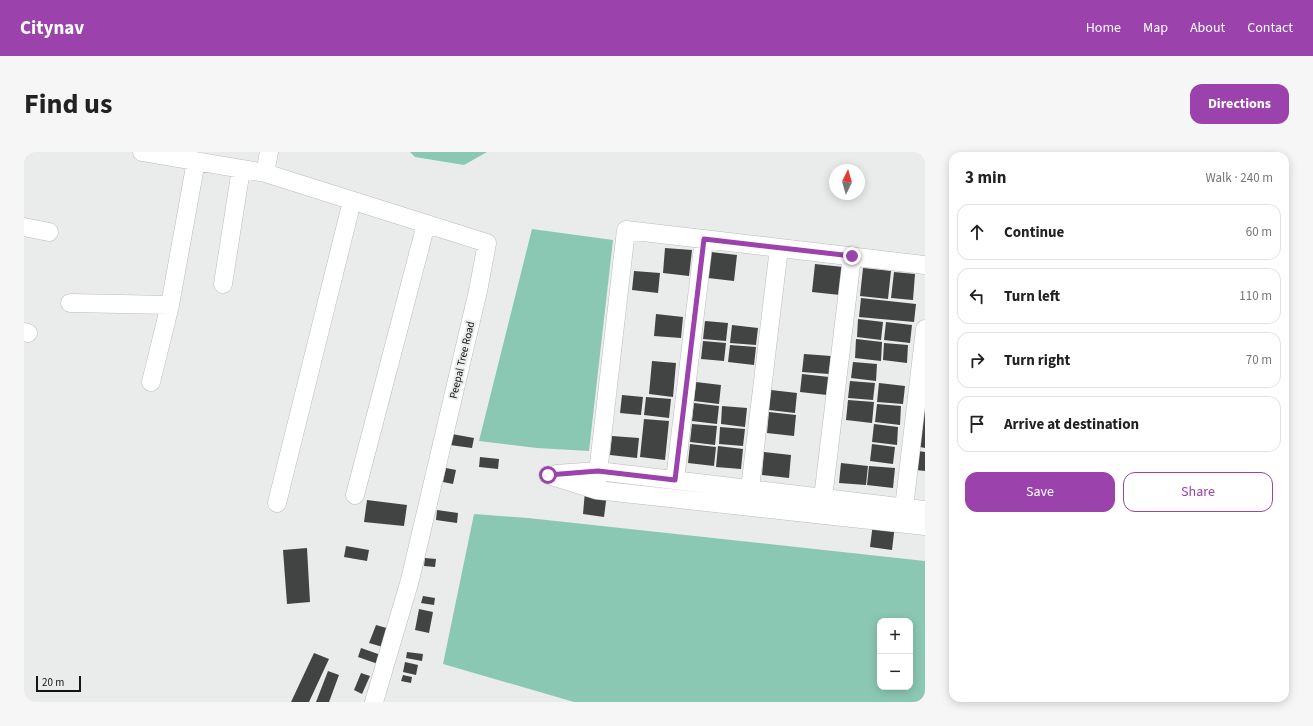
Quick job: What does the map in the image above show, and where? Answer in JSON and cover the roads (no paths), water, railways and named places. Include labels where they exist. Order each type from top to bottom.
[{"type":"street","name":"Peepal Tree Road","points":[[142,152],[163,154],[196,162],[265,173],[487,243],[478,291],[410,580],[374,702]]},
{"type":"street","points":[[265,173],[269,152]]},
{"type":"street","points":[[151,382],[170,305],[196,162]]},
{"type":"street","points":[[223,284],[241,169]]},
{"type":"street","points":[[277,503],[352,201]]},
{"type":"street","points":[[354,495],[426,224]]},
{"type":"street","points":[[24,227],[49,232]]},
{"type":"street","points":[[596,490],[626,230],[925,265]]},
{"type":"street","points":[[675,480],[704,239]]},
{"type":"street","points":[[750,489],[779,248]]},
{"type":"street","points":[[823,498],[852,256]]},
{"type":"street","points":[[70,303],[170,305]]},
{"type":"street","points":[[904,508],[925,329]]},
{"type":"street","points":[[925,510],[598,471],[548,475],[596,490],[925,526]]}]
